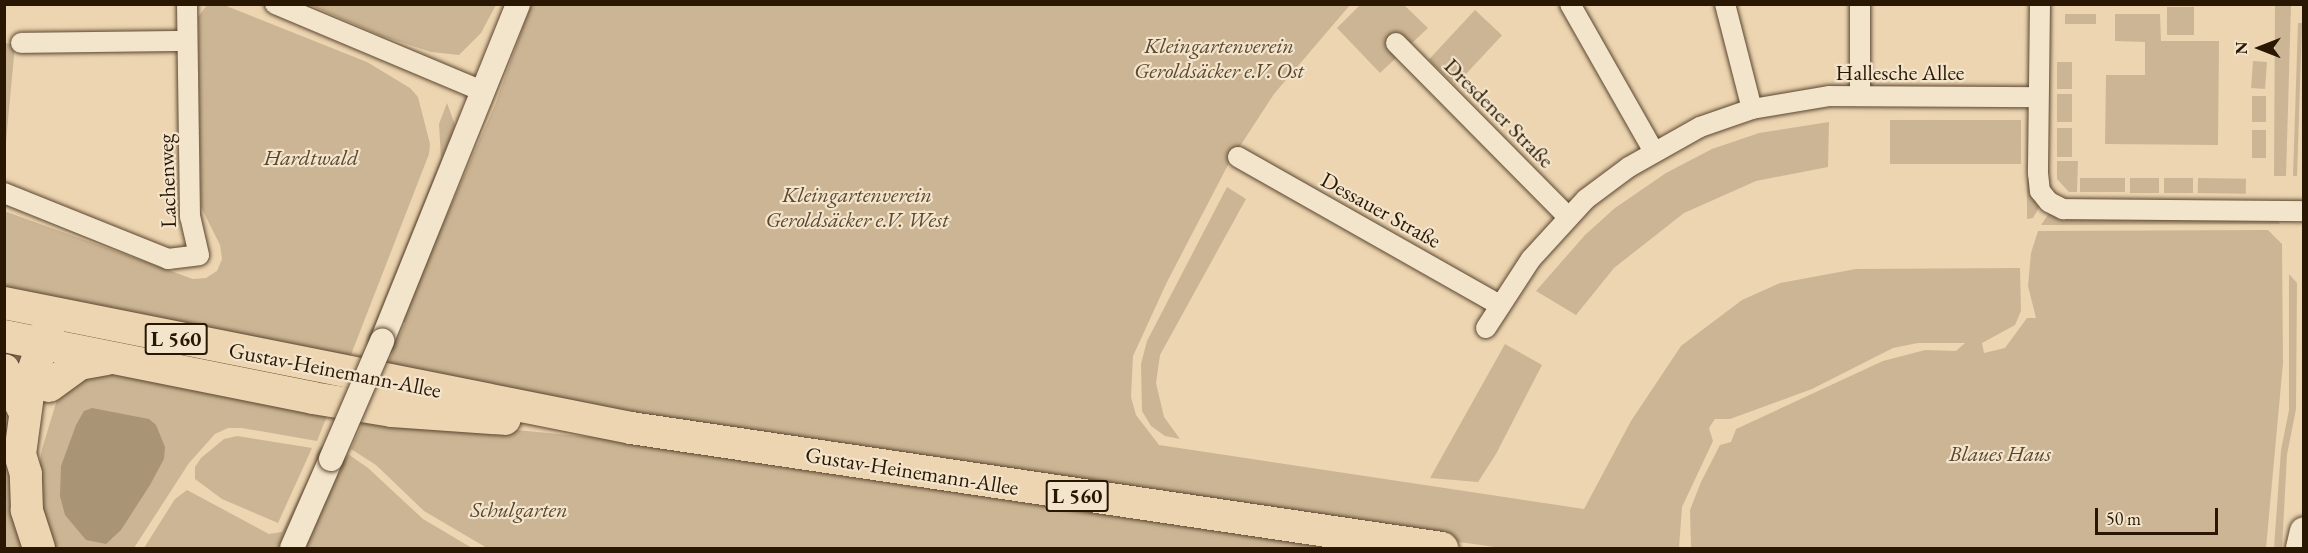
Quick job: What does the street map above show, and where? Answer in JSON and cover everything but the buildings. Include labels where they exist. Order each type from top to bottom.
[{"type":"main road","name":"Gustav-Heinemann-Allee","points":[[4,303],[631,428],[1442,549]]},
{"type":"main road","points":[[39,549],[27,510],[26,474],[20,454],[24,411],[48,346],[55,315]]},
{"type":"main road","name":"Gustav-Heinemann-Allee","points":[[4,336],[110,359],[392,411],[631,428]]},
{"type":"main road","points":[[26,474],[49,386],[48,346]]},
{"type":"main road","points":[[49,386],[79,363],[110,359]]},
{"type":"main road","points":[[4,370],[24,411]]},
{"type":"main road","points":[[2300,549],[2304,531]]},
{"type":"street","name":"Lachenweg","points":[[4,193],[168,259],[199,255],[190,217],[187,4]]},
{"type":"street","points":[[275,4],[484,92]]},
{"type":"street","points":[[292,549],[382,340],[518,4]]},
{"type":"street","points":[[1570,4],[1654,152]]},
{"type":"street","points":[[1725,4],[1752,109]]},
{"type":"street","points":[[1860,4],[1860,96]]},
{"type":"street","points":[[2040,4],[2038,97],[2040,191],[2049,202],[2063,209],[2304,211]]},
{"type":"street","points":[[21,44],[188,41]]},
{"type":"street","name":"Dresdener Straße","points":[[1396,43],[1568,217]]},
{"type":"street","name":"Hallesche Allee","points":[[1486,328],[1531,259],[1568,217],[1605,183],[1654,152],[1700,127],[1752,109],[1802,99],[1860,96],[2038,97]]},
{"type":"street","name":"Dessauer Straße","points":[[1238,157],[1500,305]]},
{"type":"green space","points":[[1403,4],[1428,28],[1380,73],[1337,28],[1360,5]]},
{"type":"green space","name":"Hardtwald","points":[[207,5],[224,5],[367,62],[410,88],[418,97],[430,144],[429,154],[347,365],[5,293],[4,211],[193,279],[206,278],[217,271],[222,259],[220,245],[201,207],[198,17]]},
{"type":"green space","points":[[310,5],[496,5],[481,33],[459,55],[431,52],[382,36]]},
{"type":"green space","points":[[531,5],[1350,5],[1274,94],[1229,163],[1167,282],[1133,356],[1131,397],[1136,415],[1159,445],[1584,509],[1631,421],[1681,346],[1742,300],[1780,283],[1856,269],[2020,268],[2021,311],[2015,325],[1982,343],[1984,353],[2005,348],[2027,318],[2036,318],[2028,286],[2031,253],[2038,231],[2268,230],[2282,244],[2283,363],[2266,548],[1691,548],[1690,510],[1720,445],[1731,442],[1736,429],[1883,361],[1925,350],[1956,351],[1965,343],[1918,343],[1893,348],[1812,389],[1730,419],[1715,419],[1709,428],[1713,441],[1682,507],[1679,548],[1502,548],[1125,495],[385,371],[405,323],[401,320],[495,105]]},
{"type":"green space","points":[[2275,5],[2291,5],[2286,176],[2274,176]]},
{"type":"green space","points":[[2167,7],[2194,7],[2194,35],[2167,35]]},
{"type":"green space","points":[[1475,10],[1502,35],[1456,85],[1429,60]]},
{"type":"green space","points":[[2065,14],[2096,14],[2096,24],[2065,24]]},
{"type":"green space","points":[[2115,14],[2160,14],[2161,41],[2219,41],[2218,145],[2105,144],[2106,75],[2145,75],[2145,42],[2115,41]]},
{"type":"green space","points":[[2298,23],[2302,23],[2301,55],[2297,176],[2293,176]]},
{"type":"green space","points":[[5,43],[15,45],[5,152]]},
{"type":"green space","points":[[2253,61],[2267,62],[2265,89],[2251,88]]},
{"type":"green space","points":[[2057,62],[2072,62],[2072,89],[2057,89]]},
{"type":"green space","points":[[2057,94],[2072,94],[2072,122],[2057,122]]},
{"type":"green space","points":[[2252,96],[2266,96],[2266,122],[2252,122]]},
{"type":"green space","points":[[447,103],[455,125],[452,139],[373,337],[369,336],[441,158],[439,124]]},
{"type":"green space","points":[[1890,120],[2021,120],[2021,164],[1890,164]]},
{"type":"green space","points":[[1829,122],[1828,167],[1756,181],[1684,213],[1614,268],[1576,315],[1536,291],[1585,235],[1615,208],[1666,173],[1712,149],[1759,133]]},
{"type":"green space","points":[[2057,128],[2072,128],[2072,157],[2057,157]]},
{"type":"green space","points":[[2252,130],[2266,130],[2266,158],[2252,158]]},
{"type":"green space","points":[[2057,161],[2078,161],[2077,192],[2069,192],[2057,179]]},
{"type":"green space","points":[[2031,178],[2041,204],[2033,218],[2027,219],[2027,179]]},
{"type":"green space","points":[[2080,178],[2125,178],[2125,192],[2080,192]]},
{"type":"green space","points":[[2130,178],[2159,178],[2159,193],[2130,193]]},
{"type":"green space","points":[[2164,178],[2193,178],[2193,193],[2164,193]]},
{"type":"green space","points":[[2198,178],[2246,179],[2246,194],[2198,193]]},
{"type":"green space","points":[[1227,187],[1246,199],[1160,355],[1156,383],[1164,417],[1180,439],[1165,436],[1151,426],[1142,411],[1141,364],[1147,341]]},
{"type":"green space","points":[[2050,212],[2278,220],[2280,224],[2041,225]]},
{"type":"green space","points":[[2289,274],[2297,283],[2296,409],[2287,455],[2282,548],[2274,548],[2281,450],[2289,410]]},
{"type":"green space","points":[[1505,344],[1542,365],[1496,454],[1478,482],[1430,478]]},
{"type":"green space","points":[[89,369],[329,411],[317,441],[242,428],[228,428],[215,434],[189,463],[134,548],[52,548],[44,534],[37,479],[42,449],[59,393]]},
{"type":"green space","points":[[4,380],[28,548],[5,548]]},
{"type":"green space","name":"Schulgarten","points":[[366,416],[664,444],[1358,548],[487,548],[424,511],[376,465],[351,449]]},
{"type":"green space","points":[[237,436],[312,448],[278,523],[222,499],[195,479],[195,467],[201,458],[224,439]]},
{"type":"green space","points":[[348,454],[368,468],[423,519],[472,548],[305,548],[336,472],[340,473]]},
{"type":"green space","points":[[319,456],[322,457],[282,548],[144,548],[175,499],[187,490],[269,534],[282,532]]},
{"type":"shaded area","points":[[92,408],[149,419],[156,425],[165,447],[164,459],[150,485],[121,530],[106,544],[86,540],[65,515],[60,496],[61,466],[76,425],[84,411]]},
{"type":"park label","name":"Kleingartenverein Geroldsäcker e.V. Ost","points":[[1219,58]]},
{"type":"park label","name":"Kleingartenverein Geroldsäcker e.V. West","points":[[857,206]]},
{"type":"park label","name":"Blaues Haus","points":[[2000,454]]}]
